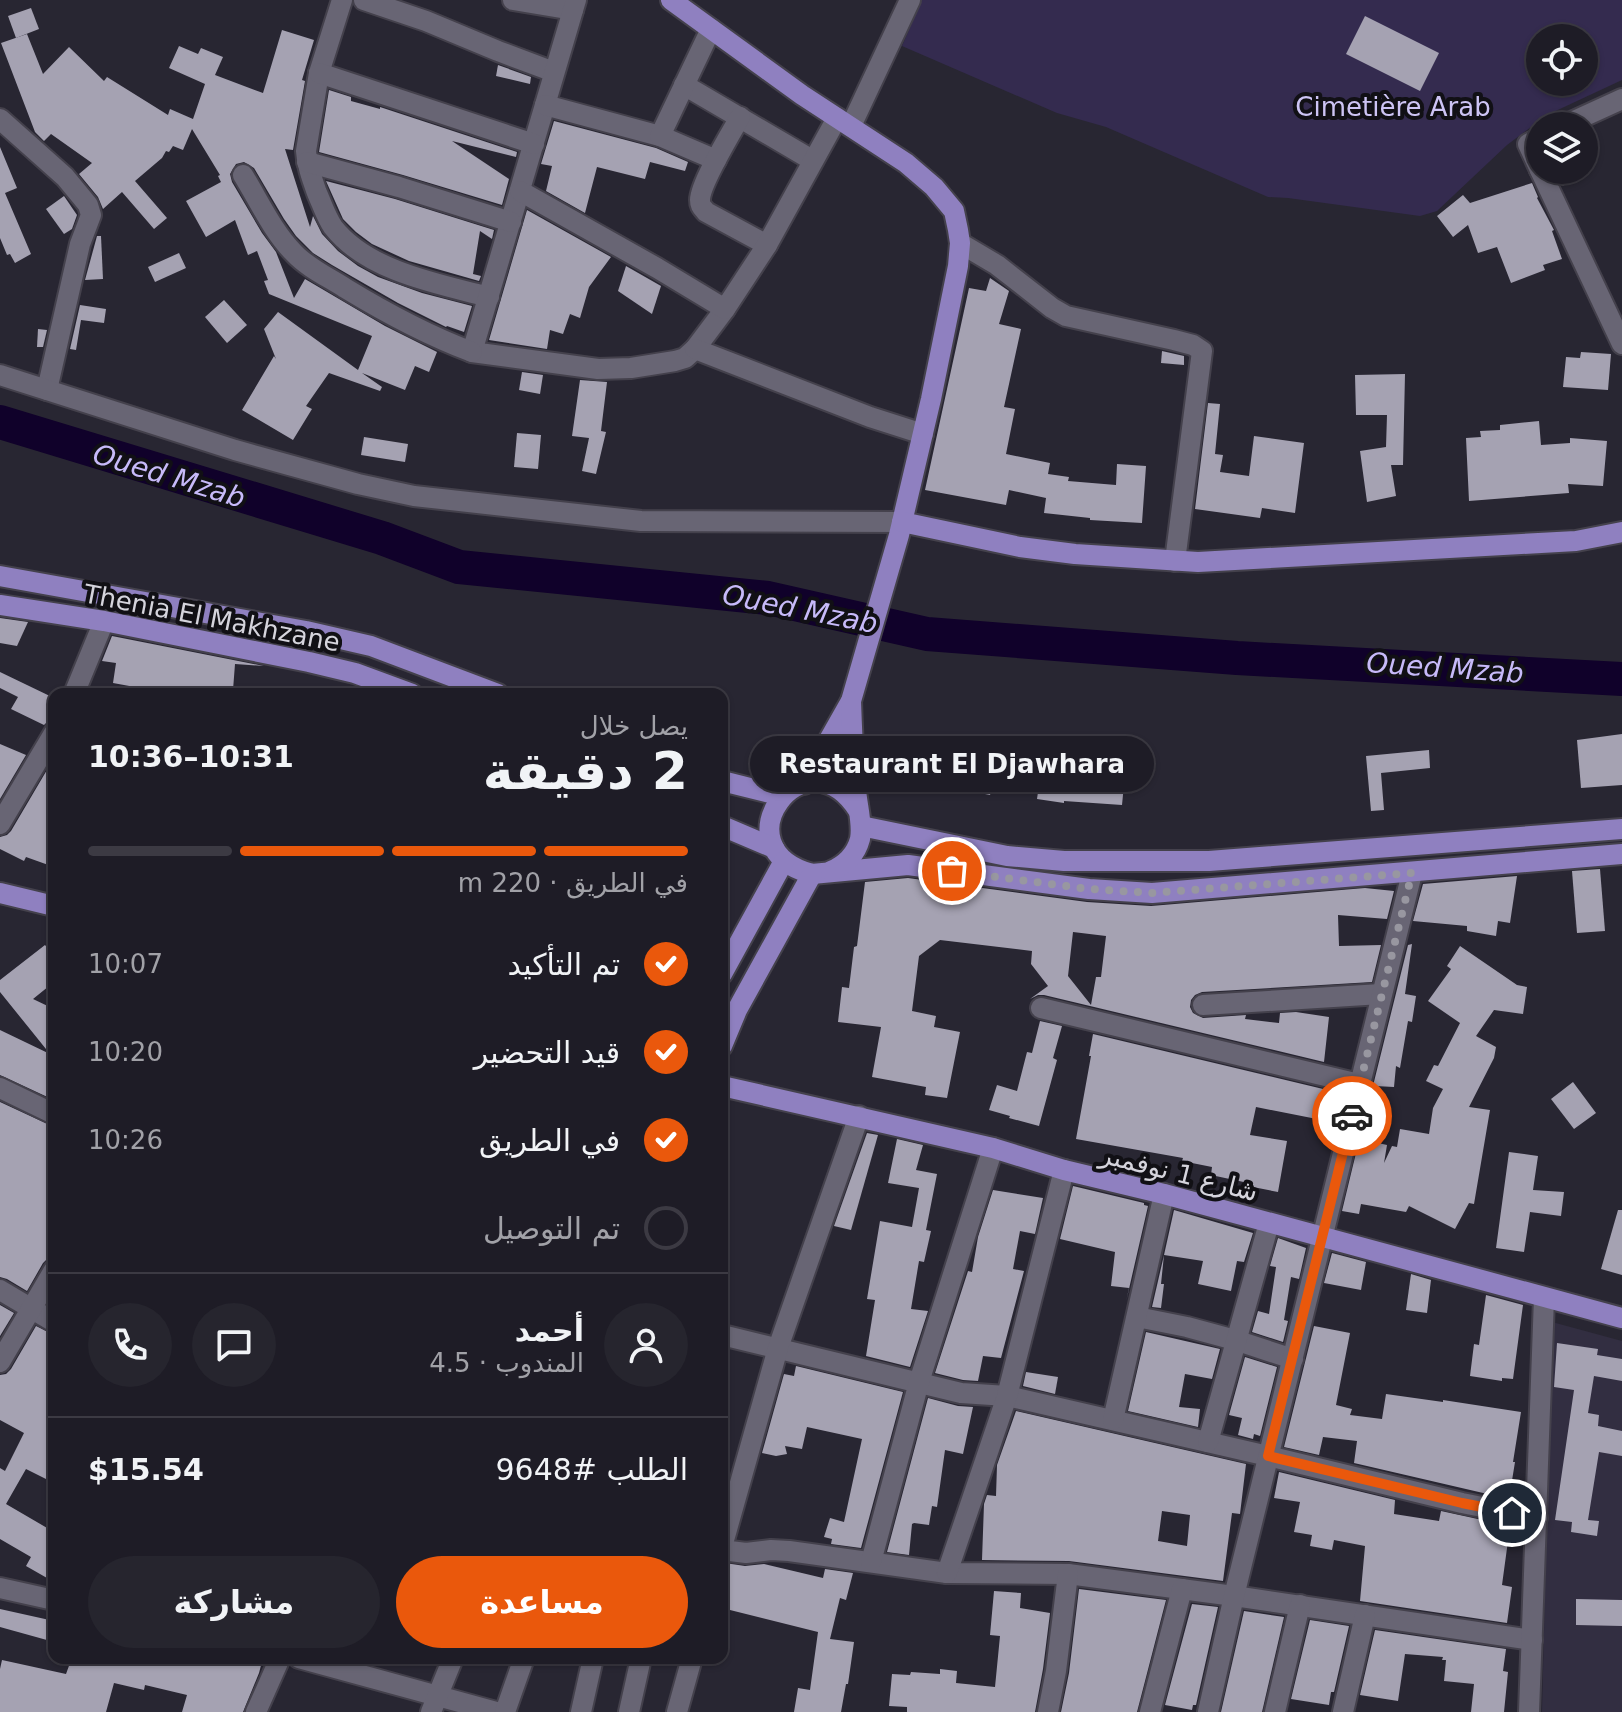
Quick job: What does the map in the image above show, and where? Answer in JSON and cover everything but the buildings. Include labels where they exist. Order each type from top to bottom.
[{"type":"main road","points":[[671,0],[895,155],[934,187],[954,211],[960,243],[958,266],[901,529],[853,694],[804,784]]},
{"type":"main road","points":[[901,529],[1075,554],[1198,562],[1576,541],[1622,532]]},
{"type":"main road","points":[[0,576],[306,631],[371,646],[482,688]]},
{"type":"main road","name":"Thenia El Makhzane","points":[[0,605],[104,621],[309,662],[355,673],[396,688]]},
{"type":"main road","points":[[728,1031],[737,1010],[819,873],[841,866],[852,855],[859,841],[853,694]]},
{"type":"main road","points":[[728,782],[782,796]]},
{"type":"main road","points":[[728,961],[779,855],[770,835],[770,821],[782,796],[794,787],[823,783],[850,797],[860,818]]},
{"type":"main road","points":[[860,818],[1007,856],[1091,862],[1209,861],[1622,829]]},
{"type":"main road","points":[[728,833],[779,855],[796,870],[819,873],[908,865],[1089,889],[1152,893],[1622,854]]},
{"type":"main road","points":[[0,893],[48,905]]},
{"type":"main road","name":"شارع 1 نوفمبر","points":[[728,1087],[993,1148],[1064,1170],[1164,1194],[1622,1318]]},
{"type":"street","points":[[342,0],[319,73],[306,151],[319,197],[332,225],[346,240],[391,269],[489,297]]},
{"type":"street","points":[[364,0],[554,72]]},
{"type":"street","points":[[472,352],[575,5],[513,0]]},
{"type":"street","points":[[243,175],[294,254],[386,313],[437,339],[472,352],[612,370],[675,361],[685,358],[695,349],[767,245],[812,160],[844,122],[910,0]]},
{"type":"street","points":[[660,136],[711,29]]},
{"type":"street","points":[[319,73],[534,144]]},
{"type":"street","points":[[684,85],[812,160]]},
{"type":"street","points":[[1594,112],[1622,99]]},
{"type":"street","points":[[545,105],[660,136],[716,160]]},
{"type":"street","points":[[740,117],[716,160],[700,202],[706,212],[767,245]]},
{"type":"street","points":[[0,119],[65,177],[88,205],[91,215],[80,244],[47,390]]},
{"type":"street","points":[[307,162],[511,222]]},
{"type":"street","points":[[1547,184],[1622,344]]},
{"type":"street","points":[[520,191],[725,309]]},
{"type":"street","points":[[960,243],[997,265],[1066,316],[1174,340],[1202,351],[1175,561]]},
{"type":"street","points":[[695,349],[870,417],[923,434]]},
{"type":"street","points":[[0,375],[235,450],[414,496],[641,521],[901,529]]},
{"type":"street","points":[[76,688],[104,621]]},
{"type":"street","points":[[0,824],[48,743]]},
{"type":"street","points":[[1208,1712],[1412,873]]},
{"type":"street","points":[[1203,1005],[1381,994]]},
{"type":"street","points":[[1041,1008],[1359,1084]]},
{"type":"street","points":[[0,1088],[48,1111]]},
{"type":"street","points":[[728,1527],[778,1348],[859,1116]]},
{"type":"street","points":[[871,1562],[919,1382],[993,1148]]},
{"type":"street","points":[[947,1573],[1007,1396],[1064,1170]]},
{"type":"street","points":[[1113,1420],[1164,1194]]},
{"type":"street","points":[[1208,1442],[1269,1223]]},
{"type":"street","points":[[0,1362],[48,1280]]},
{"type":"street","points":[[0,1290],[48,1318]]},
{"type":"street","points":[[1529,1712],[1544,1298]]},
{"type":"street","points":[[1137,1317],[1187,1327],[1293,1359]]},
{"type":"street","points":[[728,1336],[961,1393],[1007,1396],[1537,1518]]},
{"type":"street","points":[[728,1549],[756,1553],[780,1550],[947,1573],[1068,1574],[1532,1640]]},
{"type":"street","points":[[1048,1712],[1068,1574]]},
{"type":"street","points":[[0,1588],[48,1598]]},
{"type":"street","points":[[1150,1712],[1182,1589]]},
{"type":"street","points":[[1275,1712],[1300,1605]]},
{"type":"street","points":[[1343,1712],[1365,1615]]},
{"type":"street","points":[[256,1712],[277,1664]]},
{"type":"street","points":[[317,1664],[434,1704],[496,1712]]},
{"type":"street","points":[[434,1704],[451,1664]]},
{"type":"street","points":[[505,1712],[522,1664]]},
{"type":"street","points":[[581,1712],[592,1664]]},
{"type":"street","points":[[629,1712],[640,1664]]},
{"type":"street","points":[[677,1712],[690,1664]]},
{"type":"shaded area","points":[[1552,1322],[1622,1341],[1622,1712],[1542,1712]]},
{"type":"green space","name":"Cimetière Arab","points":[[922,0],[1622,0],[1622,80],[1598,91],[1598,24],[1526,24],[1526,96],[1588,96],[1553,112],[1526,112],[1526,131],[1437,211],[1420,216],[1268,197],[1106,127],[1057,113],[902,46]]},
{"type":"waterway","name":"Oued Mzab","points":[[0,422],[382,538],[459,567],[768,598],[927,634],[1237,658],[1622,679]]},
{"type":"way so far","points":[[952,871],[1089,889],[1152,893],[1412,873],[1352,1116]]},
{"type":"place","name":"Restaurant El Djawhara","points":[[952,871]]},
{"type":"route","points":[[1352,1116],[1268,1456],[1512,1513]]}]
